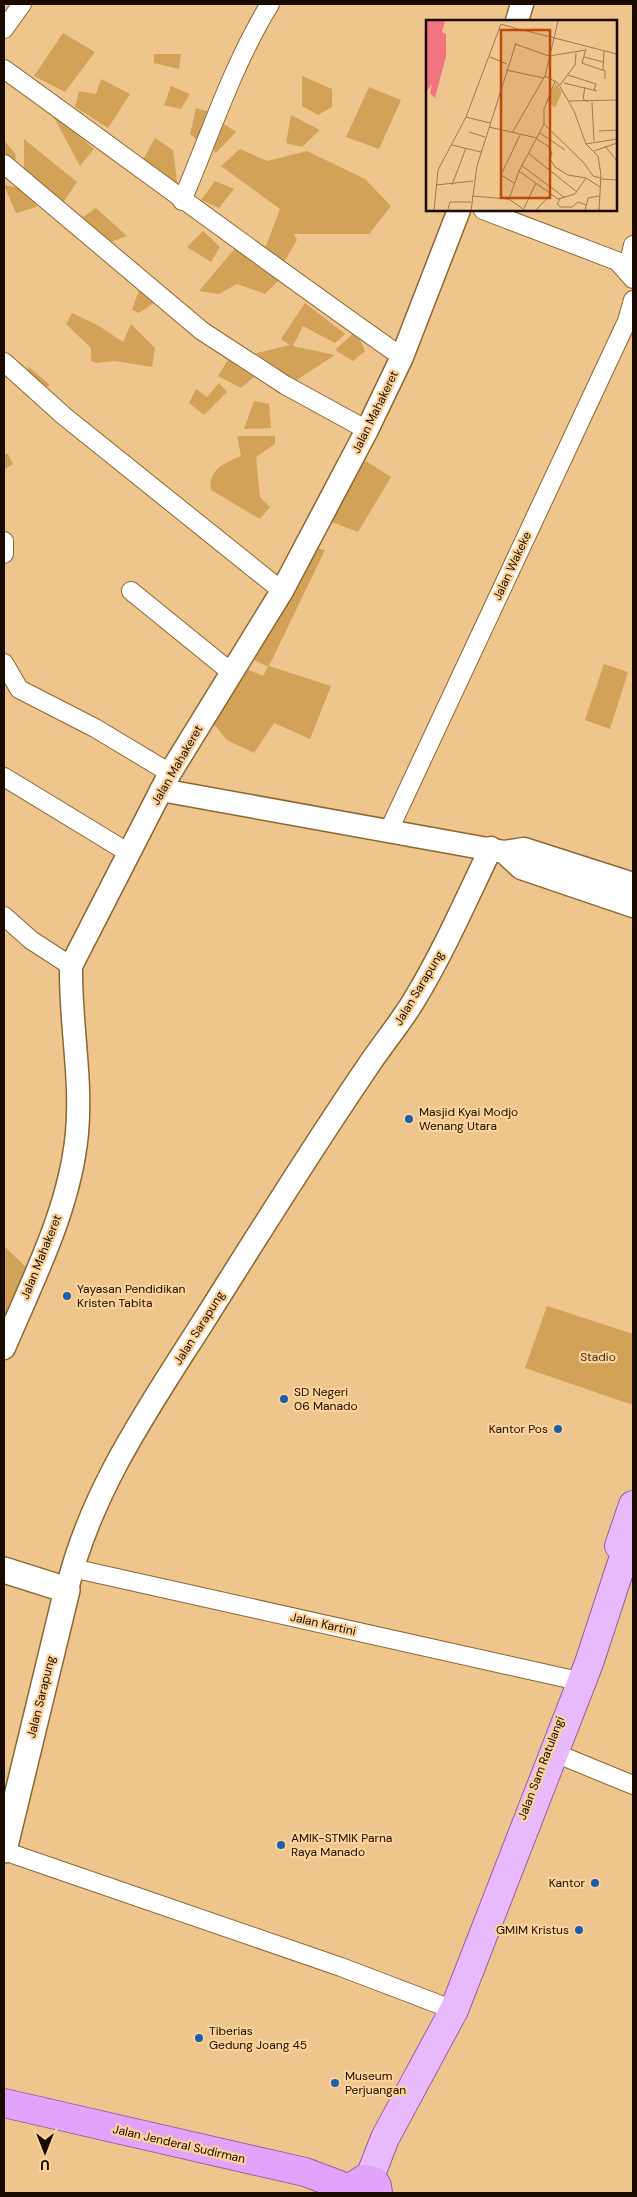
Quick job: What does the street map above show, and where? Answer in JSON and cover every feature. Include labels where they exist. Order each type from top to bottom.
[{"type":"highway","name":"Jalan Jenderal Sudirman","points":[[4,2103],[305,2172],[370,2190]]},
{"type":"main road","name":"Jalan Sam Ratulangi","points":[[370,2190],[385,2138],[445,2018],[472,1949],[574,1680],[633,1505]]},
{"type":"main road","name":"Jalan Sam Ratulangi","points":[[445,2018],[454,2010],[555,1752],[589,1663],[633,1529]]},
{"type":"main road","points":[[4,1570],[70,1579]]},
{"type":"main road","name":"Jalan Sarapung","points":[[4,1850],[70,1579]]},
{"type":"street","points":[[4,29],[22,4]]},
{"type":"street","points":[[182,201],[236,72],[258,23],[270,4]]},
{"type":"street","points":[[517,20],[522,4]]},
{"type":"street","points":[[4,69],[132,161],[182,201],[402,357]]},
{"type":"street","points":[[4,164],[202,331],[286,385],[367,430]]},
{"type":"street","name":"Jalan Mahakeret","points":[[4,1348],[57,1222],[74,1160],[78,1095],[70,998],[71,966],[166,782],[282,591],[367,430],[402,357],[459,211]]},
{"type":"street","points":[[486,211],[617,261],[630,275]]},
{"type":"street","points":[[630,275],[633,245]]},
{"type":"street","name":"Jalan Wakeke","points":[[389,830],[627,321],[633,300]]},
{"type":"street","points":[[4,362],[64,416],[282,591]]},
{"type":"street","points":[[4,541],[4,554]]},
{"type":"street","points":[[131,591],[232,673]]},
{"type":"street","points":[[4,663],[19,689],[95,728],[166,782],[389,830],[498,850],[524,849],[633,884]]},
{"type":"street","points":[[4,777],[129,854]]},
{"type":"street","points":[[498,850],[521,868],[633,906]]},
{"type":"street","name":"Jalan Sarapung","points":[[70,1579],[93,1508],[159,1392],[340,1109],[412,1004],[498,850]]},
{"type":"street","points":[[4,916],[31,940],[71,966]]},
{"type":"street","name":"Jalan Kartini","points":[[70,1579],[574,1680]]},
{"type":"street","points":[[555,1752],[633,1785]]},
{"type":"street","points":[[4,1850],[342,1967],[445,2018]]},
{"type":"green space","points":[[63,33],[95,52],[65,92],[34,76]]},
{"type":"green space","points":[[154,54],[181,54],[179,69],[154,63]]},
{"type":"green space","points":[[302,76],[332,89],[332,107],[318,115],[302,106]]},
{"type":"green space","points":[[101,79],[130,94],[108,128],[75,107],[79,91],[96,94]]},
{"type":"green space","points":[[171,86],[190,94],[181,109],[164,105]]},
{"type":"green space","points":[[369,87],[401,100],[379,149],[346,137]]},
{"type":"green space","points":[[196,108],[213,113],[201,144],[190,134]]},
{"type":"green space","points":[[51,112],[94,149],[80,166]]},
{"type":"green space","points":[[291,115],[320,130],[302,147],[286,143]]},
{"type":"green space","points":[[224,124],[236,132],[216,153],[211,147]]},
{"type":"green space","points":[[155,138],[173,150],[178,190],[143,160]]},
{"type":"green space","points":[[24,139],[77,182],[62,204],[24,170]]},
{"type":"green space","points":[[4,140],[16,155],[15,167],[4,158]]},
{"type":"green space","points":[[240,149],[267,161],[307,151],[365,179],[391,206],[369,234],[294,234],[297,240],[283,264],[264,251],[280,209],[221,166]]},
{"type":"green space","points":[[215,181],[234,189],[219,208],[201,200]]},
{"type":"green space","points":[[4,185],[26,189],[37,207],[16,213]]},
{"type":"green space","points":[[96,208],[127,236],[108,243],[77,221]]},
{"type":"green space","points":[[203,231],[220,247],[211,262],[187,247]]},
{"type":"green space","points":[[236,247],[280,279],[265,294],[237,284],[219,294],[199,291]]},
{"type":"green space","points":[[140,287],[155,302],[139,313],[132,310]]},
{"type":"green space","points":[[305,303],[345,334],[335,343],[303,326],[293,346],[335,355],[292,383],[249,355],[290,345],[281,339]]},
{"type":"green space","points":[[72,313],[99,326],[123,342],[131,324],[155,348],[152,367],[115,361],[96,363],[91,361],[91,348],[66,324]]},
{"type":"green space","points":[[356,331],[365,351],[353,361],[335,350]]},
{"type":"green space","points":[[228,360],[254,377],[241,388],[218,376]]},
{"type":"green space","points":[[29,367],[50,385],[42,389],[25,374]]},
{"type":"green space","points":[[219,383],[227,392],[204,415],[189,403],[196,389],[207,397]]},
{"type":"green space","points":[[254,401],[269,404],[271,428],[244,429]]},
{"type":"green space","points":[[237,436],[275,436],[275,444],[256,457],[260,497],[270,507],[260,519],[211,490],[212,477],[215,472],[224,464],[241,456]]},
{"type":"green space","points":[[4,454],[8,454],[13,464],[4,470]]},
{"type":"green space","points":[[358,456],[391,477],[358,532],[327,520]]},
{"type":"green space","points":[[300,545],[325,550],[269,666],[331,686],[310,739],[274,723],[254,753],[227,740],[208,717],[239,666],[263,676],[268,667],[244,655]]},
{"type":"green space","points":[[604,664],[628,672],[610,729],[585,720]]},
{"type":"green space","points":[[4,1246],[30,1271],[4,1326]]},
{"type":"green space","name":"Stadio","points":[[547,1306],[633,1334],[633,1405],[525,1368]]},
{"type":"place","name":"Masjid Kyai Modjo Wenang Utara","points":[[409,1119]]},
{"type":"place","name":"Yayasan Pendidikan Kristen Tabita","points":[[67,1296]]},
{"type":"place","name":"SD Negeri 06 Manado","points":[[284,1399]]},
{"type":"place","name":"Kantor Pos","points":[[558,1429]]},
{"type":"place","name":"AMIK-STMIK Parna Raya Manado","points":[[281,1845]]},
{"type":"place","name":"Kantor","points":[[595,1883]]},
{"type":"place","name":"GMIM Kristus","points":[[579,1930]]},
{"type":"place","name":"Tiberias Gedung Joang 45","points":[[199,2038]]},
{"type":"place","name":"Museum Perjuangan","points":[[335,2083]]}]
